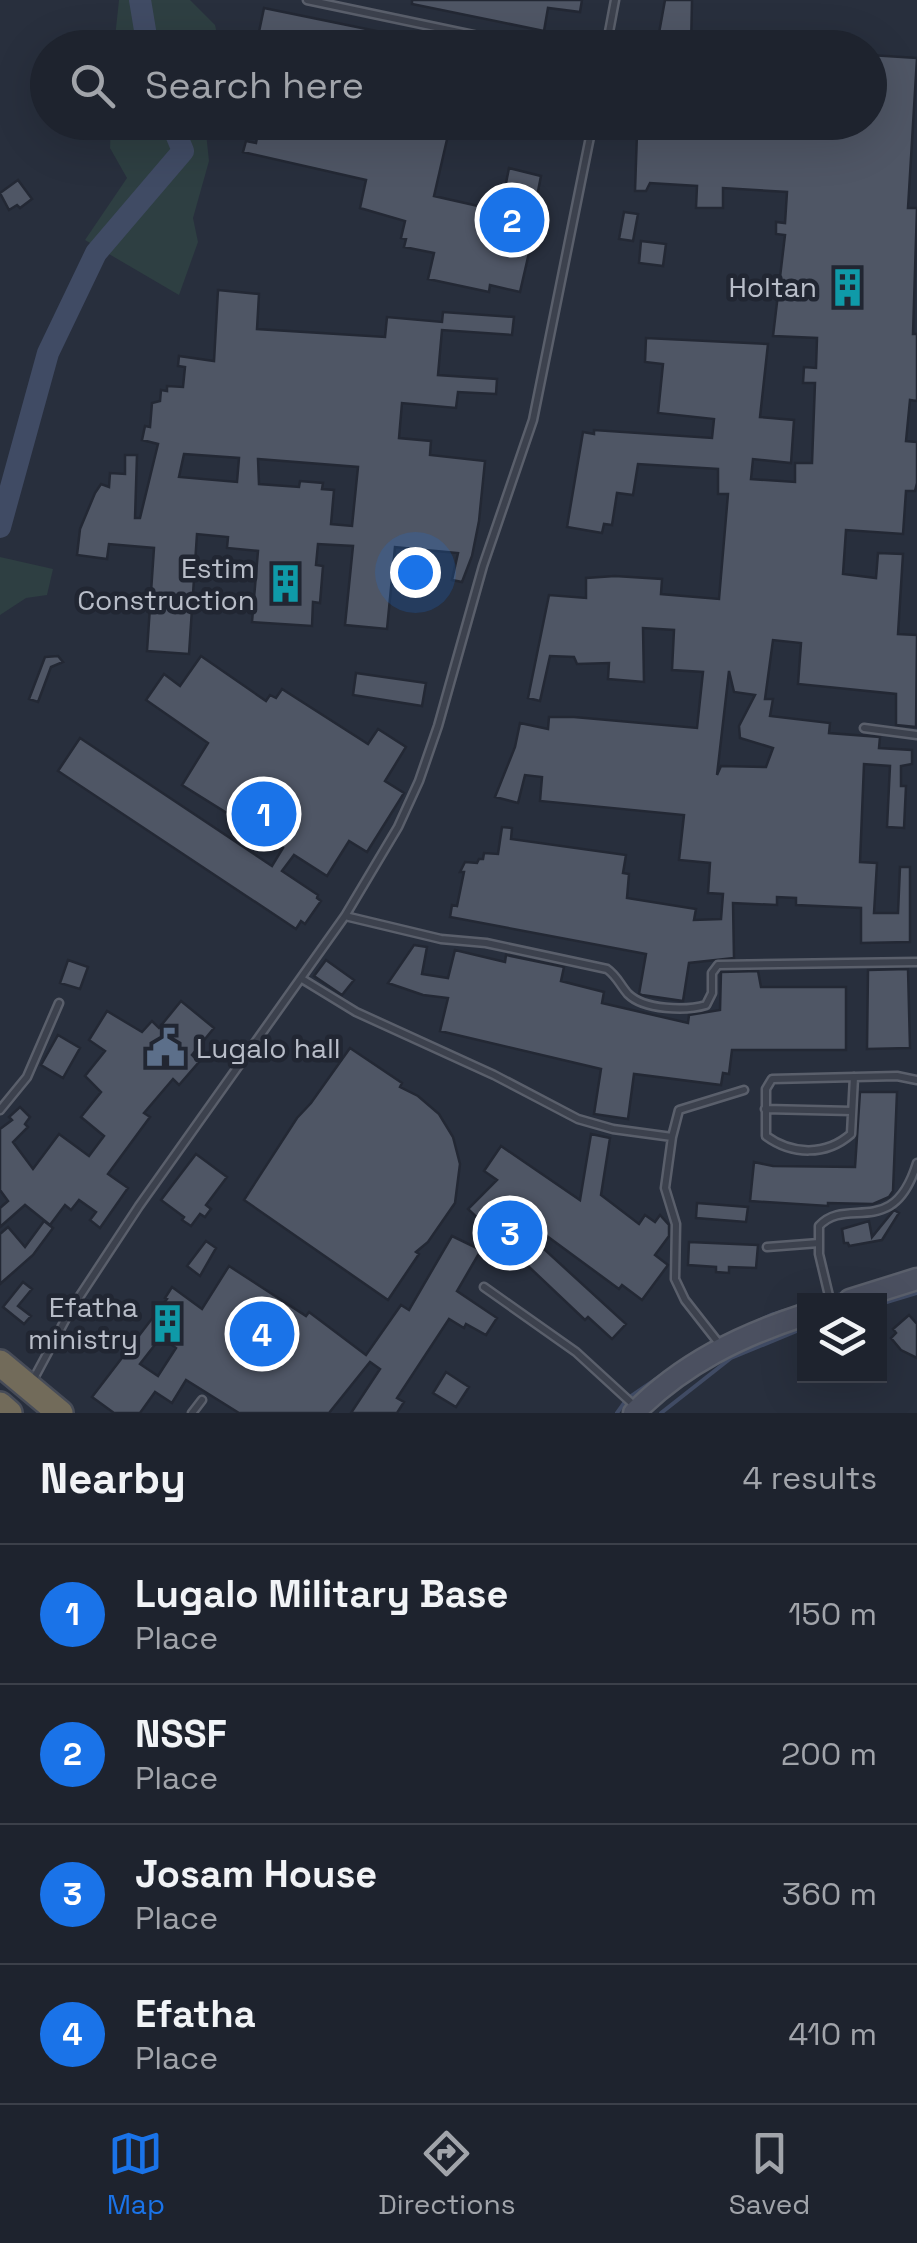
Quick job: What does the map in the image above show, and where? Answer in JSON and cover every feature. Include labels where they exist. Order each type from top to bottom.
[{"type":"highway","points":[[0,1362],[60,1413]]},
{"type":"highway","points":[[0,1404],[10,1413]]},
{"type":"main road","points":[[872,1293],[917,1279]]},
{"type":"main road","points":[[636,1411],[681,1372],[722,1347],[797,1318]]},
{"type":"lane","points":[[307,0],[450,30]]},
{"type":"lane","points":[[609,30],[615,0]]},
{"type":"lane","points":[[10,1413],[138,1206],[302,979],[398,828],[438,726],[494,530],[533,420],[588,140]]},
{"type":"lane","points":[[864,728],[917,735]]},
{"type":"lane","points":[[344,916],[441,939],[486,943],[608,969],[638,1001],[680,1007],[706,1005],[712,993],[712,973],[718,966],[917,962]]},
{"type":"lane","points":[[302,979],[356,1012],[494,1074],[578,1119],[672,1137]]},
{"type":"lane","points":[[0,1110],[26,1078],[59,1003]]},
{"type":"lane","points":[[854,1077],[851,1134],[838,1146],[811,1150],[781,1146],[766,1136],[766,1089],[772,1079],[854,1077],[910,1077],[917,1080]]},
{"type":"lane","points":[[722,1347],[674,1279],[676,1224],[666,1188],[679,1110],[744,1090]]},
{"type":"lane","points":[[765,1108],[852,1111]]},
{"type":"lane","points":[[829,1293],[819,1226],[826,1218],[886,1208],[904,1194],[917,1164]]},
{"type":"lane","points":[[767,1247],[819,1243]]},
{"type":"lane","points":[[484,1287],[563,1342],[636,1411]]},
{"type":"lane","points":[[192,1413],[202,1400]]},
{"type":"shaded area","points":[[119,0],[190,0],[216,30],[116,30]]},
{"type":"shaded area","points":[[110,140],[207,140],[209,161],[193,218],[198,242],[179,295],[85,240],[127,178],[110,148]]},
{"type":"shaded area","points":[[0,557],[53,569],[47,595],[26,598],[0,615]]},
{"type":"building","points":[[412,0],[582,0],[580,12],[548,8],[544,30],[412,4]]},
{"type":"building","points":[[665,0],[692,0],[691,30],[660,30]]},
{"type":"building","points":[[264,8],[371,30],[259,30]]},
{"type":"building","points":[[887,56],[917,58],[908,208],[917,208],[913,334],[917,334],[917,401],[910,400],[906,441],[917,442],[917,483],[915,491],[906,491],[903,534],[846,530],[843,574],[876,578],[878,553],[903,554],[898,634],[917,635],[916,727],[896,725],[896,694],[798,684],[801,643],[773,640],[765,699],[773,699],[770,716],[830,723],[829,733],[880,737],[879,748],[912,750],[912,764],[901,766],[901,786],[906,786],[904,828],[887,827],[890,766],[864,764],[860,862],[877,863],[874,913],[898,913],[900,867],[910,867],[910,942],[861,943],[861,908],[796,905],[796,898],[777,897],[777,905],[733,903],[734,958],[689,963],[683,1001],[639,994],[646,954],[450,917],[452,905],[457,906],[464,872],[460,872],[465,862],[477,863],[484,853],[498,854],[502,827],[512,828],[511,839],[626,855],[623,873],[629,874],[627,898],[696,909],[694,920],[721,919],[723,894],[708,893],[710,863],[679,860],[684,815],[540,801],[542,777],[525,775],[518,803],[495,797],[520,723],[548,729],[549,717],[574,717],[697,728],[703,672],[672,670],[674,630],[643,628],[644,682],[608,679],[609,663],[577,664],[574,657],[550,656],[540,701],[528,698],[549,595],[586,598],[586,578],[615,576],[662,579],[661,594],[719,599],[728,494],[718,494],[718,469],[638,464],[633,495],[617,493],[612,525],[604,524],[602,533],[567,527],[583,432],[712,438],[714,419],[658,413],[663,364],[645,362],[646,338],[768,344],[760,417],[794,420],[791,463],[753,459],[751,479],[795,482],[795,463],[812,463],[815,383],[803,383],[804,367],[816,368],[817,338],[773,336],[785,235],[776,234],[776,222],[785,223],[787,192],[723,188],[723,208],[696,208],[697,186],[650,183],[646,191],[635,191],[637,140],[887,140]],"holes":[[[729,671],[734,692],[755,695],[739,726],[740,738],[773,748],[766,767],[721,766],[717,775]]]},
{"type":"building","points":[[447,140],[434,196],[487,208],[493,189],[504,193],[509,168],[541,176],[533,217],[537,218],[520,292],[490,285],[489,292],[428,279],[434,253],[404,247],[406,239],[401,238],[405,221],[360,208],[366,180],[243,152],[246,141]]},
{"type":"building","points":[[18,180],[32,199],[9,210],[0,193]]},
{"type":"building","points":[[624,212],[638,214],[633,241],[619,239]]},
{"type":"building","points":[[641,241],[666,244],[663,266],[639,263]]},
{"type":"building","points":[[218,290],[259,294],[257,329],[385,337],[387,317],[442,322],[443,312],[514,317],[512,335],[442,330],[438,375],[497,379],[496,394],[458,392],[456,408],[402,403],[399,438],[431,441],[430,455],[485,461],[479,521],[462,582],[452,580],[458,553],[395,547],[387,629],[345,625],[353,546],[318,544],[316,565],[323,566],[320,603],[313,602],[312,626],[252,622],[258,551],[227,548],[228,537],[197,534],[189,654],[147,651],[154,548],[109,544],[107,559],[77,555],[80,529],[101,484],[109,487],[110,473],[125,474],[125,455],[137,455],[135,518],[140,518],[158,444],[142,440],[145,426],[150,427],[152,403],[160,401],[161,390],[167,391],[167,386],[183,387],[185,367],[178,366],[179,356],[214,361]],"holes":[[[184,454],[239,458],[237,482],[179,477]],[[258,459],[358,467],[352,526],[331,524],[334,490],[322,489],[323,483],[300,481],[299,487],[259,484]]]},
{"type":"building","points":[[58,656],[63,662],[51,667],[38,702],[29,699],[45,657]]},
{"type":"building","points":[[201,656],[266,701],[270,695],[276,698],[282,689],[368,744],[378,729],[406,747],[385,781],[404,793],[367,852],[349,841],[327,876],[294,855],[282,871],[321,901],[305,924],[301,921],[296,929],[58,771],[80,738],[272,866],[283,848],[182,785],[208,743],[146,700],[164,674],[180,686]]},
{"type":"building","points":[[356,673],[426,683],[422,706],[353,695]]},
{"type":"building","points":[[414,945],[427,947],[422,974],[448,978],[455,950],[505,962],[506,955],[564,967],[561,981],[604,992],[602,1003],[688,1023],[689,1015],[720,1010],[721,972],[758,971],[761,987],[846,987],[846,1050],[732,1050],[729,1074],[723,1073],[721,1085],[634,1074],[628,1119],[594,1114],[601,1069],[440,1031],[448,998],[423,995],[388,983]]},
{"type":"building","points":[[68,960],[88,967],[80,989],[60,983]]},
{"type":"building","points":[[326,960],[354,980],[342,995],[314,976]]},
{"type":"building","points":[[908,969],[910,1048],[867,1049],[868,970]]},
{"type":"building","points":[[181,1001],[214,1028],[192,1055],[199,1062],[179,1085],[173,1079],[144,1113],[150,1117],[108,1174],[128,1188],[100,1228],[90,1220],[96,1212],[79,1200],[71,1210],[65,1205],[50,1225],[25,1205],[0,1227],[0,1208],[8,1201],[0,1190],[0,1129],[12,1120],[9,1117],[20,1107],[30,1117],[25,1124],[28,1127],[13,1142],[33,1169],[59,1134],[89,1156],[104,1136],[81,1117],[101,1092],[85,1076],[105,1051],[89,1040],[107,1011],[142,1032],[152,1021],[159,1028]]},
{"type":"building","points":[[58,1035],[80,1048],[63,1078],[41,1065]]},
{"type":"building","points":[[350,1048],[439,1114],[453,1137],[460,1164],[455,1203],[428,1242],[416,1252],[419,1254],[388,1300],[244,1200],[297,1118]]},
{"type":"building","points":[[860,1092],[897,1092],[893,1191],[889,1197],[873,1204],[828,1206],[750,1201],[754,1162],[773,1166],[855,1167]]},
{"type":"building","points":[[591,1134],[610,1138],[601,1195],[639,1224],[645,1215],[655,1222],[660,1215],[669,1225],[669,1236],[655,1255],[668,1265],[642,1300],[622,1285],[619,1289],[540,1231],[533,1239],[626,1324],[612,1339],[588,1317],[585,1320],[468,1209],[497,1180],[484,1171],[501,1146],[580,1200]]},
{"type":"building","points":[[196,1154],[227,1177],[206,1205],[211,1209],[205,1217],[200,1214],[191,1226],[161,1200]]},
{"type":"building","points":[[697,1203],[748,1207],[746,1222],[696,1218]]},
{"type":"building","points":[[894,1210],[899,1213],[882,1240],[849,1246],[844,1243],[842,1229],[869,1221],[872,1237]]},
{"type":"building","points":[[44,1221],[53,1228],[33,1255],[0,1284],[0,1234],[8,1227],[25,1247]]},
{"type":"building","points":[[452,1236],[481,1250],[457,1291],[497,1318],[486,1335],[449,1319],[397,1398],[404,1402],[397,1413],[351,1413],[380,1369],[370,1362],[329,1413],[239,1413],[186,1380],[172,1403],[155,1392],[140,1413],[114,1413],[92,1397],[167,1299],[172,1287],[202,1309],[229,1266],[306,1316],[309,1312],[366,1355],[401,1305],[409,1310]],"holes":[[[161,1337],[176,1348],[158,1376],[140,1364]]]},
{"type":"building","points":[[206,1241],[216,1248],[200,1276],[187,1266]]},
{"type":"building","points":[[689,1242],[758,1245],[756,1268],[729,1267],[729,1273],[716,1272],[716,1267],[688,1265]]},
{"type":"building","points":[[23,1282],[32,1289],[18,1306],[31,1316],[24,1324],[3,1307]]},
{"type":"building","points":[[909,1315],[917,1324],[917,1358],[901,1350],[891,1338],[896,1333],[893,1329]]},
{"type":"building","points":[[446,1372],[469,1387],[456,1407],[433,1393]]},
{"type":"waterway","points":[[140,0],[145,30]]},
{"type":"waterway","points":[[0,527],[48,353],[96,253],[183,151],[178,140]]},
{"type":"waterway","points":[[887,1302],[917,1293]]},
{"type":"waterway","points":[[708,1345],[797,1307]]},
{"type":"waterway","points":[[661,1413],[731,1358],[797,1331]]},
{"type":"waterway","points":[[617,1413],[627,1399],[662,1375]]},
{"type":"place","name":"NSSF","points":[[512,220]]},
{"type":"place","name":"Holtan","points":[[847,287]]},
{"type":"place","name":"Estim Construction","points":[[285,584]]},
{"type":"place","name":"Lugalo Military Base","points":[[264,814]]},
{"type":"place","name":"Lugalo hall","points":[[166,1048]]},
{"type":"place","name":"Josam House","points":[[510,1233]]},
{"type":"place","name":"Efatha ministry","points":[[168,1323]]},
{"type":"place","name":"Efatha","points":[[262,1334]]}]
